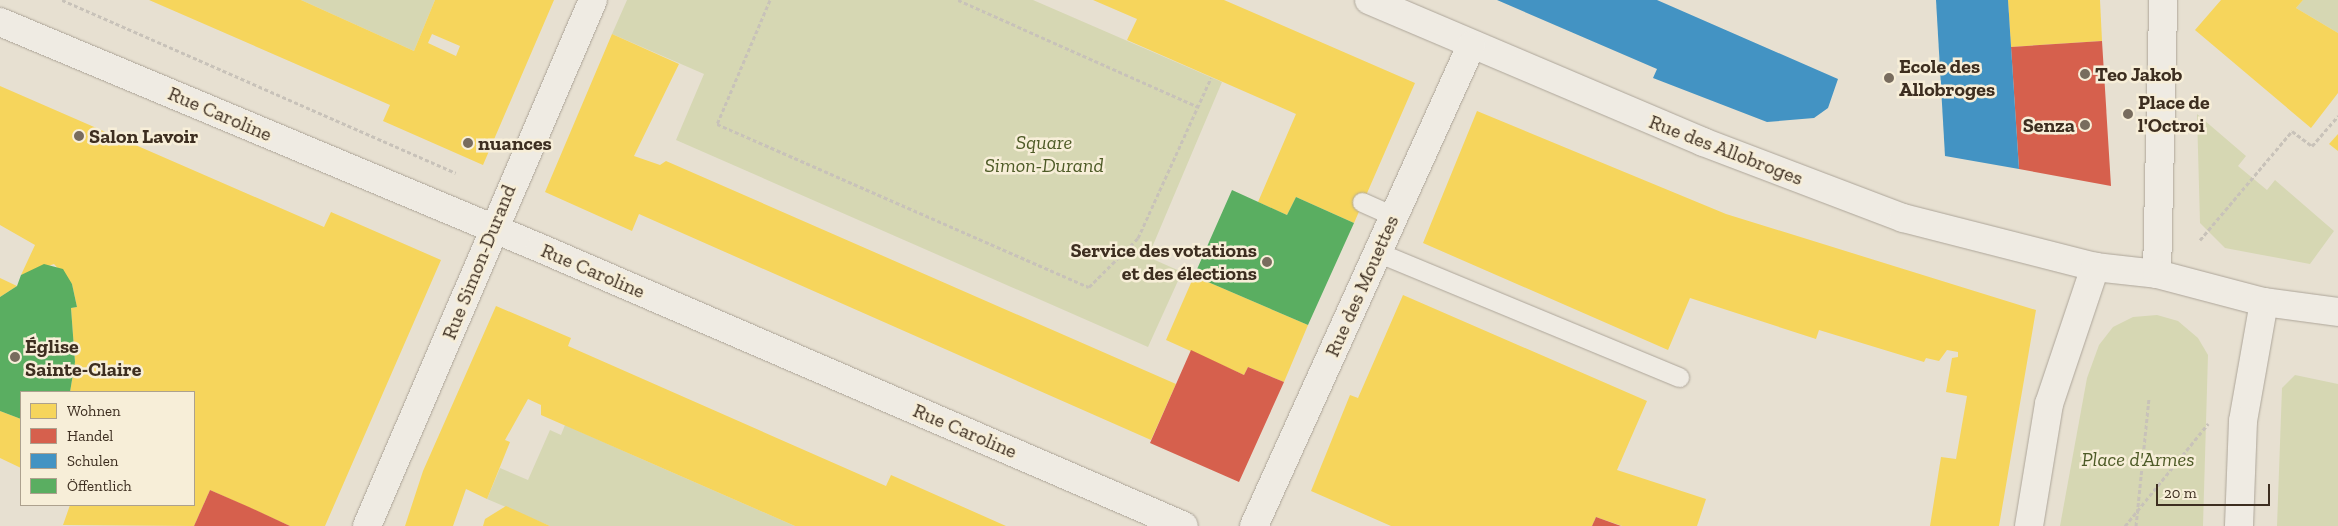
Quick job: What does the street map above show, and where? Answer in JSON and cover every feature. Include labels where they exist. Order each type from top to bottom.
[{"type":"street","name":"Rue Simon-Durand","points":[[367,526],[593,0]]},
{"type":"street","name":"Rue des Allobroges","points":[[1369,0],[1471,46],[1703,142],[1903,218],[2095,267]]},
{"type":"street","points":[[2157,274],[2163,0]]},
{"type":"street","name":"Rue Caroline","points":[[0,22],[494,229],[1184,526]]},
{"type":"street","name":"Rue des Mouettes","points":[[1254,526],[1471,46]]},
{"type":"street","points":[[2028,526],[2049,404],[2095,267],[2157,274],[2264,302],[2338,312]]},
{"type":"street","points":[[2239,526],[2243,421],[2264,302]]},
{"type":"lane","points":[[1362,202],[1394,216]]},
{"type":"lane","points":[[1377,252],[1679,377]]},
{"type":"path","points":[[770,0],[717,124],[1089,287],[1138,238],[1211,78]]},
{"type":"path","points":[[958,0],[1198,107]]},
{"type":"path","points":[[2200,240],[2292,131],[2312,146],[2338,116]]},
{"type":"path","points":[[2136,526],[2149,399]]},
{"type":"path","points":[[2125,526],[2214,418]]},
{"type":"green space","points":[[301,0],[435,0],[414,51]]},
{"type":"green space","name":"Square Simon-Durand","points":[[627,0],[1033,0],[1222,82],[1148,257],[1182,272],[1148,347],[676,140],[704,74],[612,34]]},
{"type":"green space","points":[[2303,0],[2338,0],[2338,33],[2296,8]]},
{"type":"green space","points":[[2197,114],[2246,156],[2238,166],[2267,190],[2275,180],[2334,231],[2310,264],[2225,248],[2200,223]]},
{"type":"green space","name":"Place d'Armes","points":[[2157,315],[2178,321],[2198,338],[2208,355],[2203,526],[2060,526],[2087,378],[2099,345],[2113,327],[2133,317]]},
{"type":"green space","points":[[2295,375],[2338,384],[2338,526],[2277,526],[2282,388]]},
{"type":"green space","points":[[565,425],[795,526],[550,526],[487,499],[500,468],[528,480],[550,430],[561,435]]},
{"type":"building: Wohnen","points":[[149,0],[301,0],[414,51],[435,0],[554,0],[483,165],[383,121],[390,105]],"holes":[[[432,34],[460,46],[456,56],[428,43]]]},
{"type":"building: Wohnen","points":[[1093,0],[1224,0],[1415,83],[1354,223],[1296,197],[1287,215],[1258,202],[1296,114],[1127,40],[1137,19]]},
{"type":"building: Wohnen","points":[[2008,0],[2100,0],[2102,41],[2011,47]]},
{"type":"building: Wohnen","points":[[2221,0],[2303,0],[2296,8],[2338,33],[2338,93],[2311,128],[2195,30]]},
{"type":"building: Wohnen","points":[[612,34],[679,64],[634,156],[660,165],[666,161],[1176,384],[1151,440],[639,214],[632,231],[545,192]]},
{"type":"building: Wohnen","points":[[0,86],[324,227],[331,212],[441,260],[325,526],[290,526],[210,490],[194,526],[63,525],[70,506],[195,506],[195,391],[70,391],[75,362],[71,308],[77,307],[72,284],[54,264],[21,275],[35,245],[0,225]]},
{"type":"building: Wohnen","points":[[1477,111],[1726,214],[2036,310],[1999,526],[1930,526],[1941,457],[1956,459],[1967,396],[1946,392],[1952,358],[1958,357],[1958,352],[1947,350],[1939,361],[1926,358],[1924,362],[1819,330],[1816,339],[1690,298],[1668,350],[1423,243]]},
{"type":"building: Wohnen","points":[[2338,134],[2338,151],[2329,144]]},
{"type":"building: Wohnen","points":[[1194,276],[1308,325],[1284,382],[1248,367],[1244,375],[1166,340]]},
{"type":"building: Wohnen","points":[[0,278],[17,286],[0,297]]},
{"type":"building: Wohnen","points":[[1403,295],[1647,401],[1617,470],[1706,499],[1697,526],[1622,526],[1596,517],[1592,526],[1391,526],[1311,491],[1350,395],[1358,398]]},
{"type":"building: Wohnen","points":[[496,306],[571,338],[568,346],[886,486],[891,475],[1006,526],[795,526],[541,415],[541,405],[528,399],[505,440],[510,442],[487,499],[466,489],[453,526],[405,526],[423,471]]},
{"type":"building: Wohnen","points":[[0,411],[20,419],[20,468],[0,458]]},
{"type":"building: Wohnen","points":[[506,506],[550,526],[483,526],[485,519]]},
{"type":"building: Handel","points":[[2102,41],[2111,186],[2019,169],[2011,47]]},
{"type":"building: Handel","points":[[1191,350],[1244,375],[1248,367],[1284,382],[1239,482],[1150,443]]},
{"type":"building: Handel","points":[[210,490],[249,507],[290,526],[194,526]]},
{"type":"building: Handel","points":[[1596,517],[1621,526],[1592,526]]},
{"type":"building: Schulen","points":[[1497,0],[1657,0],[1838,79],[1828,108],[1814,118],[1767,122],[1653,78],[1657,69]]},
{"type":"building: Schulen","points":[[1936,0],[2008,0],[2019,169],[1945,156]]},
{"type":"building: Öffentlich","points":[[1232,190],[1287,215],[1296,197],[1354,223],[1308,325],[1194,276]]},
{"type":"building: Öffentlich","points":[[44,264],[63,269],[72,284],[77,307],[71,308],[75,362],[70,391],[20,391],[20,419],[0,411],[0,297],[17,286],[21,275]]},
{"type":"place","name":"Teo Jakob","points":[[2085,74]]},
{"type":"place","name":"Ecole des Allobroges","points":[[1889,78]]},
{"type":"place","name":"Place de l'Octroi","points":[[2128,114]]},
{"type":"place","name":"Senza","points":[[2085,125]]},
{"type":"place","name":"Salon Lavoir","points":[[79,136]]},
{"type":"place","name":"nuances","points":[[468,143]]},
{"type":"place","name":"Service des votations et des élections","points":[[1267,262]]},
{"type":"place","name":"Église Sainte-Claire","points":[[15,357]]}]
